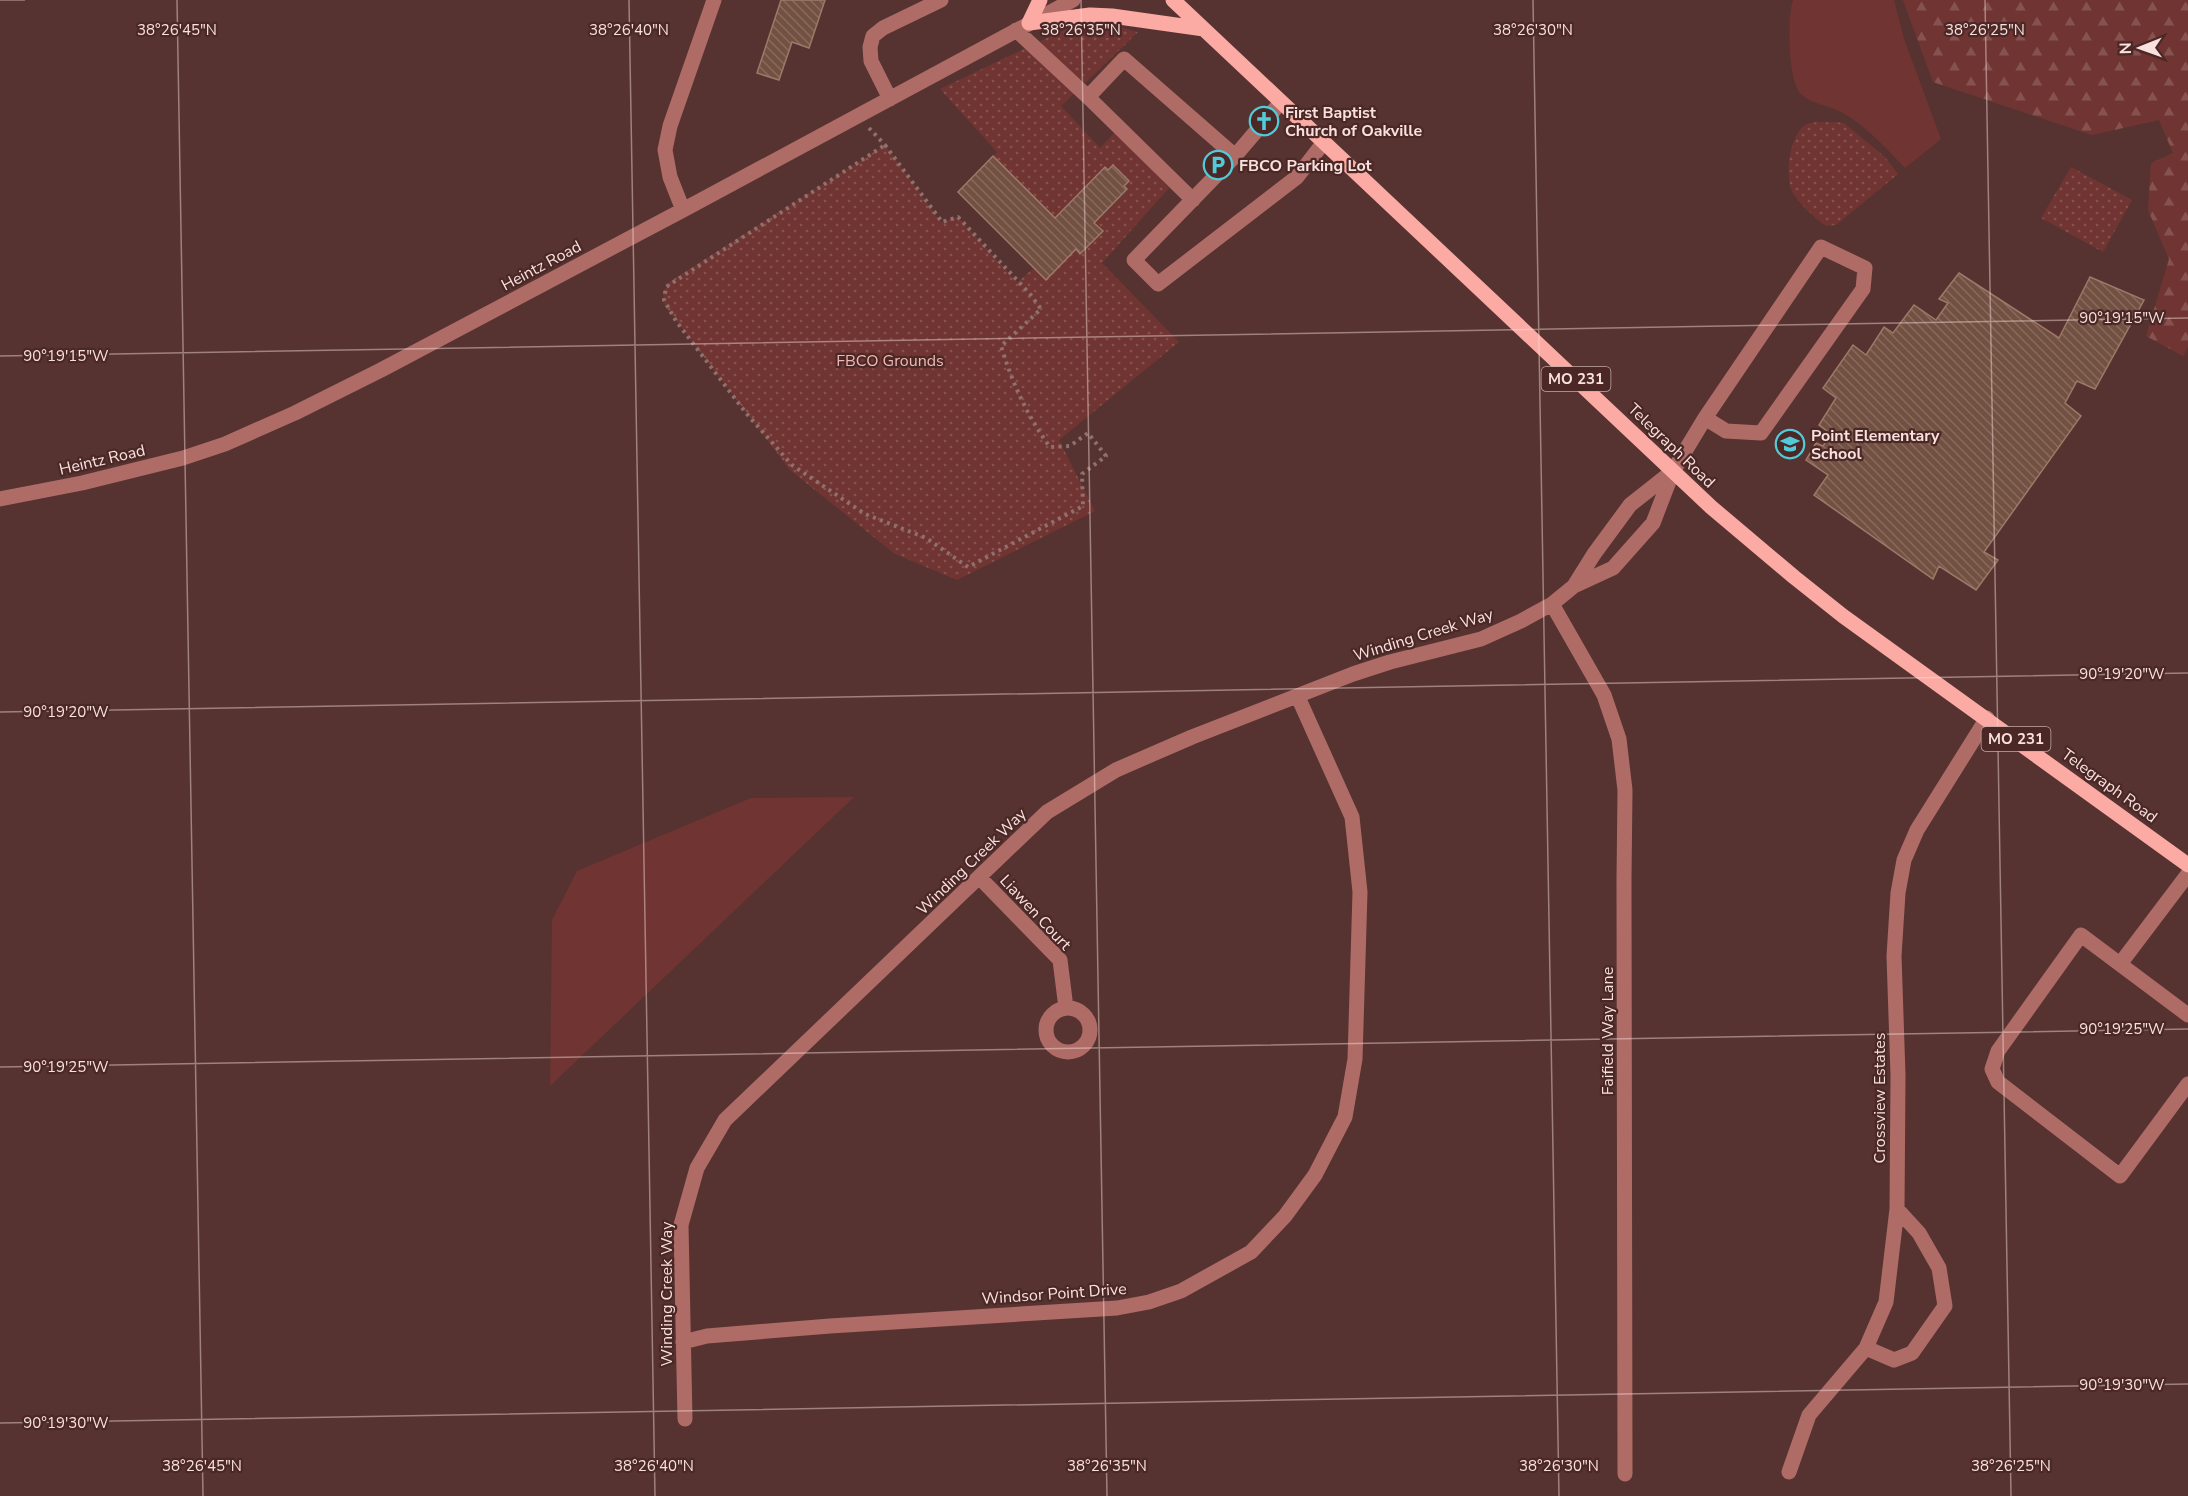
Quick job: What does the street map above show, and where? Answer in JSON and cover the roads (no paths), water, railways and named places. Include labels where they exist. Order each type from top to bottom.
[{"type":"main road","points":[[1023,26],[1040,0]]},
{"type":"main road","name":"Telegraph Road","points":[[1173,0],[1711,507],[1794,578],[2188,865]]},
{"type":"main road","points":[[1023,26],[1090,15],[1112,16],[1204,30]]},
{"type":"street","points":[[683,210],[670,177],[665,150],[670,126],[714,0]]},
{"type":"street","points":[[890,99],[871,61],[870,46],[873,36],[915,7],[941,0]]},
{"type":"street","name":"Heintz Road","points":[[0,499],[137,471],[225,444],[294,413],[381,370],[683,210],[1073,0]]},
{"type":"street","points":[[1023,26],[1088,97],[1193,200]]},
{"type":"street","points":[[1088,97],[1124,59],[1235,156]]},
{"type":"street","points":[[1281,102],[1235,156],[1134,260],[1158,284],[1297,177],[1324,142]]},
{"type":"street","points":[[1673,471],[1705,417],[1821,247],[1865,268],[1863,289],[1761,434],[1726,432],[1705,417]]},
{"type":"street","name":"Winding Creek Way","points":[[1574,586],[1630,505],[1673,471]]},
{"type":"street","name":"Winding Creek Way","points":[[685,1419],[681,1225],[697,1168],[725,1120],[1047,812],[1116,770],[1192,737],[1353,674],[1390,662],[1481,639],[1521,621],[1552,604],[1574,586],[1613,568],[1653,523],[1673,471]]},
{"type":"street","name":"Faifield Way Lane","points":[[1552,604],[1604,695],[1619,739],[1626,790],[1624,879],[1625,1474]]},
{"type":"street","name":"Windsor Point Drive","points":[[683,1342],[707,1336],[830,1326],[1117,1308],[1149,1302],[1180,1291],[1251,1252],[1258,1245],[1285,1216],[1315,1175],[1345,1116],[1356,1059],[1360,892],[1352,817],[1298,697]]},
{"type":"street","name":"Crossview Estates","points":[[1789,1472],[1809,1414],[1866,1347],[1886,1302],[1897,1209],[1898,1075],[1894,956],[1898,893],[1904,861],[1917,830],[1987,718]]},
{"type":"street","points":[[2120,964],[2188,874]]},
{"type":"street","name":"Liawen Court","points":[[980,878],[1059,960],[1066,1008]]},
{"type":"street","points":[[2188,1016],[2081,935],[1998,1051],[1992,1069],[1998,1082],[2120,1176],[2188,1084]]},
{"type":"street","points":[[1866,1347],[1894,1360],[1912,1353],[1945,1306],[1940,1268],[1919,1233],[1897,1209]]},
{"type":"place","name":"First Baptist Church of Oakville","points":[[1264,121]]},
{"type":"place","name":"FBCO Parking Lot","points":[[1218,165]]},
{"type":"place","name":"Point Elementary School","points":[[1790,444]]},
{"type":"park label","name":"FBCO Grounds","points":[[890,360]]}]
